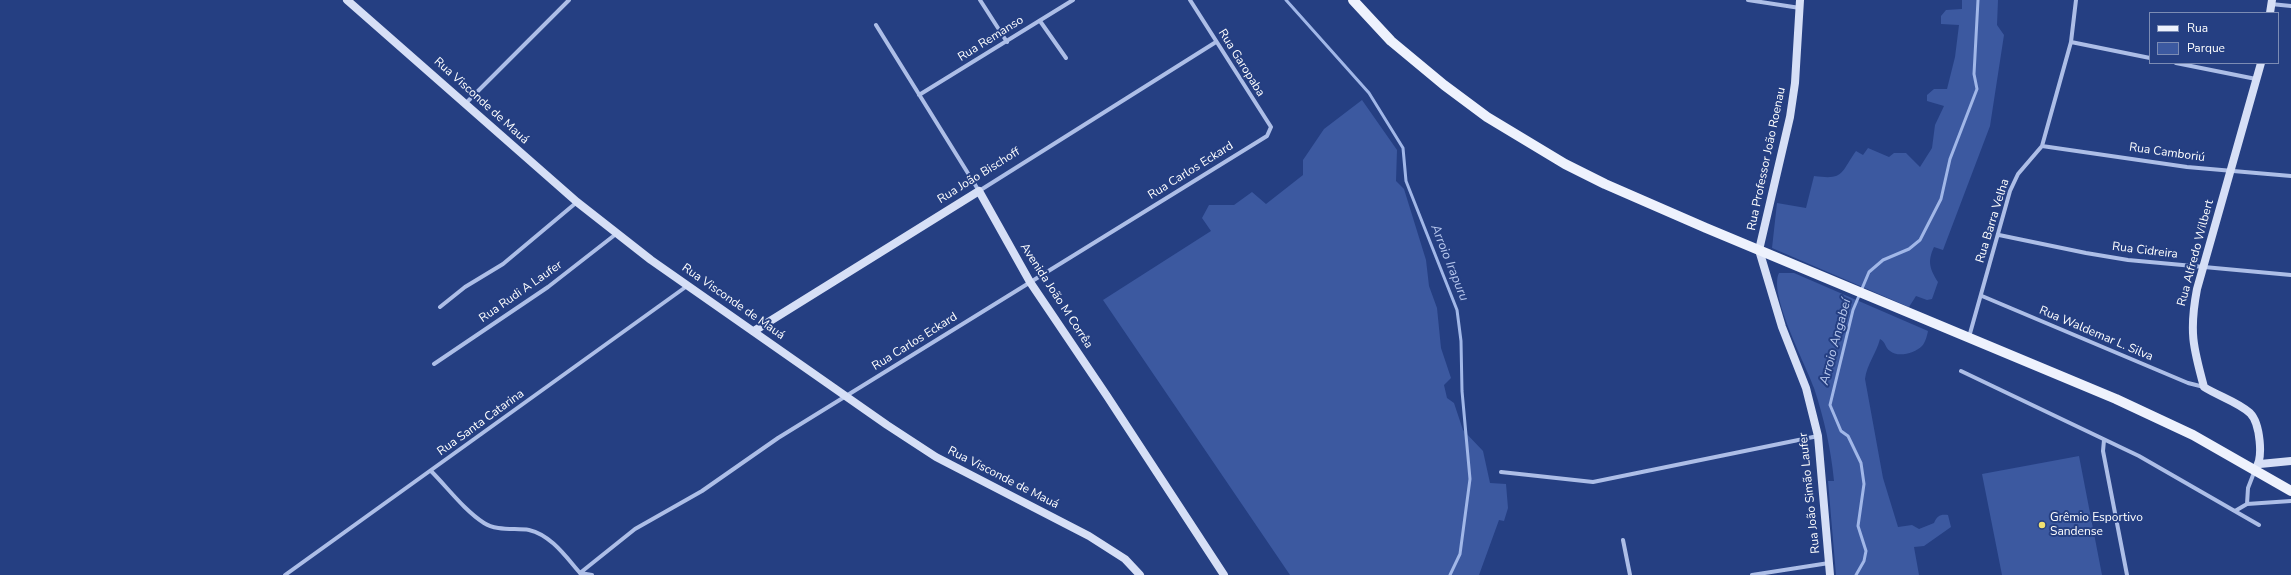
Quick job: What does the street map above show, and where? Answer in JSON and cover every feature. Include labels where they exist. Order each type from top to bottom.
[{"type":"main road","points":[[1353,0],[1391,40],[1444,85],[1487,117],[1535,147],[1605,184],[2146,412],[2257,466],[2291,491]]},
{"type":"street","name":"Rua Visconde de Mauá","points":[[347,0],[577,202],[616,234],[688,286],[936,457],[1108,547],[1125,559],[1140,575]]},
{"type":"street","points":[[466,103],[569,0]]},
{"type":"street","points":[[980,0],[1007,42]]},
{"type":"street","name":"Rua Remanso","points":[[919,95],[1073,0]]},
{"type":"street","name":"Rua Garopaba","points":[[1190,0],[1271,127],[1268,136]]},
{"type":"street","points":[[1748,0],[1800,4]]},
{"type":"street","name":"Rua Barra Velha","points":[[1969,338],[1982,296],[2010,191],[2018,174],[2042,146],[2071,42],[2076,0]]},
{"type":"street","points":[[2270,12],[2272,2],[2291,6]]},
{"type":"street","name":"Rua Professor João Roenau","points":[[1760,250],[1790,117],[1800,4]]},
{"type":"street","points":[[1040,21],[1066,58]]},
{"type":"street","name":"Avenida João M Corrêa","points":[[876,25],[979,190],[1030,282],[1107,396],[1224,575]]},
{"type":"street","name":"Rua João Bischoff","points":[[754,331],[1216,42]]},
{"type":"street","points":[[2071,42],[2149,58]]},
{"type":"street","points":[[2181,64],[2257,79]]},
{"type":"street","name":"Rua Alfredo Wilbert","points":[[2204,387],[2191,333],[2192,316],[2261,64]]},
{"type":"street","name":"Rua Carlos Eckard","points":[[580,573],[635,529],[702,491],[778,438],[1268,136]]},
{"type":"street","name":"Rua Camboriú","points":[[2042,146],[2231,171],[2291,176]]},
{"type":"street","points":[[440,307],[465,287],[503,264],[577,202]]},
{"type":"street","name":"Rua Rudi A Laufer","points":[[434,364],[548,287],[616,234]]},
{"type":"street","name":"Rua Cidreira","points":[[1999,235],[2086,254],[2204,268],[2291,275]]},
{"type":"street","name":"Rua João Simão Laufer","points":[[1760,250],[1782,327],[1806,388],[1818,436],[1830,575]]},
{"type":"street","name":"Rua Santa Catarina","points":[[285,575],[688,286]]},
{"type":"street","name":"Rua Waldemar L. Silva","points":[[1982,296],[2188,383],[2204,387]]},
{"type":"street","points":[[1961,371],[2139,456],[2259,525]]},
{"type":"street","points":[[2204,387],[2251,414],[2260,444],[2257,466],[2249,484],[2247,504]]},
{"type":"street","points":[[1501,472],[1593,482],[1818,436]]},
{"type":"street","points":[[2104,440],[2103,451],[2127,575]]},
{"type":"street","points":[[2257,466],[2291,461]]},
{"type":"street","points":[[431,471],[485,524],[503,528],[530,530],[543,536],[554,543],[580,573],[592,575]]},
{"type":"street","points":[[2235,511],[2247,504],[2291,501]]},
{"type":"street","points":[[1623,540],[1630,575]]},
{"type":"street","points":[[1752,575],[1829,563]]},
{"type":"green space","points":[[1962,0],[1998,0],[1997,25],[2004,35],[1990,126],[1943,250],[1934,247],[1932,252],[1930,265],[1938,282],[1932,299],[1927,300],[1916,296],[1909,307],[1772,248],[1777,203],[1806,208],[1814,176],[1831,177],[1840,174],[1856,151],[1863,155],[1868,148],[1889,157],[1894,153],[1906,153],[1920,167],[1932,148],[1935,125],[1944,106],[1927,101],[1927,95],[1934,89],[1947,89],[1955,57],[1959,25],[1941,24],[1941,16],[1946,10],[1962,9]]},
{"type":"green space","points":[[1362,100],[1397,150],[1396,181],[1404,189],[1426,260],[1429,286],[1437,308],[1441,348],[1451,378],[1444,385],[1447,398],[1454,403],[1463,430],[1483,451],[1490,483],[1506,484],[1508,508],[1504,521],[1499,520],[1479,575],[1290,575],[1103,300],[1211,231],[1202,218],[1209,205],[1234,205],[1252,192],[1266,204],[1303,175],[1303,160],[1324,129]]},
{"type":"green space","points":[[1779,273],[1794,273],[1928,331],[1922,346],[1915,351],[1906,354],[1893,353],[1888,350],[1880,339],[1865,379],[1883,478],[1898,527],[1912,525],[1919,529],[1934,523],[1939,516],[1948,515],[1951,527],[1924,546],[1914,547],[1919,575],[1836,575],[1828,481],[1834,481],[1829,445],[1814,388],[1783,313],[1777,283]]},
{"type":"green space","name":"Grêmio Esportivo Sandense","points":[[2079,456],[2102,575],[2002,575],[1982,474]]},
{"type":"waterway","name":"Arroio Irapuru","points":[[1286,0],[1369,93],[1403,148],[1406,181],[1457,310],[1461,341],[1462,391],[1470,479],[1460,554],[1450,575]]},
{"type":"waterway","name":"Arroio Angabeí","points":[[1856,575],[1864,561],[1866,551],[1858,526],[1864,484],[1861,463],[1848,436],[1841,431],[1830,405],[1853,310],[1869,272],[1883,260],[1909,249],[1920,240],[1941,199],[1950,159],[1977,89],[1974,74],[1978,0]]},
{"type":"place","name":"Grêmio Esportivo Sandense","points":[[2042,525]]}]
